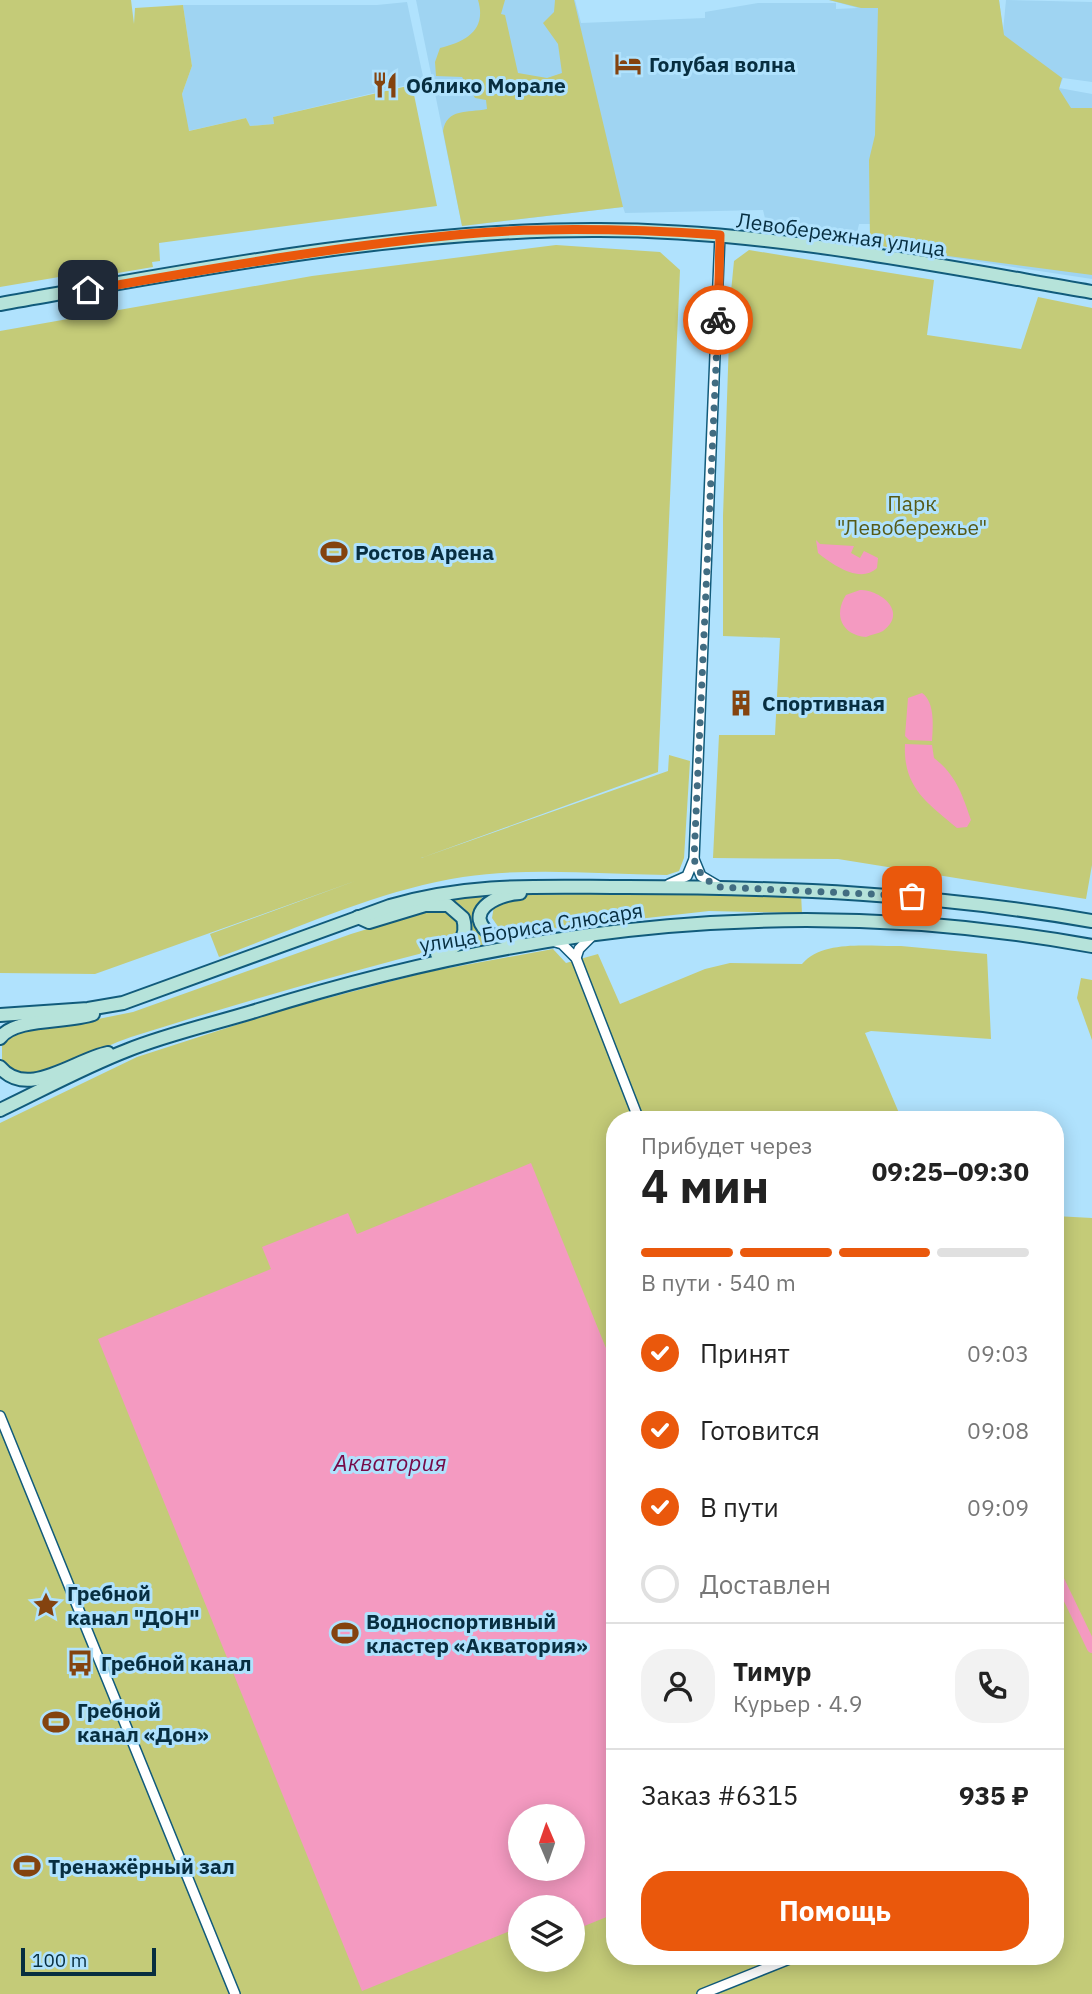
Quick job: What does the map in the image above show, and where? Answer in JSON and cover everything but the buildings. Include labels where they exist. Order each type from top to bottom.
[{"type":"main road","name":"Левобережная улица","points":[[0,304],[316,253],[458,234],[594,230],[720,235],[1092,292]]},
{"type":"main road","name":"улица Бориса Слюсаря","points":[[0,1015],[88,1009],[123,1003],[358,917],[424,896],[503,885],[719,887],[886,893],[1092,921]]},
{"type":"main road","points":[[556,939],[551,934],[501,939],[486,932],[481,917],[486,904],[500,895],[554,892],[564,887]]},
{"type":"main road","points":[[358,917],[369,922],[438,904],[448,905],[460,912],[465,925],[460,943],[444,952],[398,963],[392,970]]},
{"type":"main road","name":"улица Бориса Слюсаря","points":[[0,1110],[129,1049],[392,970],[594,933],[675,923],[805,920],[908,923],[1040,936],[1092,946]]},
{"type":"main road","points":[[0,1038],[10,1029],[25,1024],[80,1018],[123,1003]]},
{"type":"main road","points":[[0,1067],[12,1079],[28,1082],[87,1058],[129,1049]]},
{"type":"street","points":[[654,887],[680,881],[687,876],[694,859],[720,235]]},
{"type":"street","points":[[694,859],[701,876],[719,887]]},
{"type":"street","points":[[576,958],[579,949],[594,933]]},
{"type":"street","points":[[556,939],[576,958],[636,1111]]},
{"type":"street","points":[[0,1416],[235,1994]]},
{"type":"street","points":[[702,1994],[774,1965]]},
{"type":"shaded area","points":[[416,0],[575,0],[581,23],[705,18],[705,12],[758,3],[836,3],[836,9],[858,8],[829,0],[999,0],[1003,31],[1006,0],[1092,2],[1092,82],[1063,78],[1059,88],[1092,94],[1092,279],[870,243],[870,224],[859,224],[854,246],[768,231],[763,210],[625,213],[623,207],[462,226]]},
{"type":"shaded area","points":[[407,2],[424,81],[273,117],[274,124],[250,126],[246,118],[188,131],[182,94],[192,66],[183,5],[377,5]]},
{"type":"green space","points":[[0,0],[131,0],[134,24],[135,8],[183,5],[192,66],[182,94],[189,131],[246,118],[250,126],[274,124],[273,117],[412,85],[437,206],[159,243],[160,261],[152,262],[153,267],[71,281],[59,277],[0,287]]},
{"type":"green space","points":[[478,0],[505,0],[501,14],[505,15],[518,73],[547,78],[562,73],[558,44],[543,23],[554,12],[555,0],[574,0],[623,207],[462,226],[443,131],[453,115],[487,109],[486,100],[475,98],[462,77],[436,76],[435,62],[440,48],[466,38],[477,27],[480,19]]},
{"type":"green space","points":[[829,0],[999,0],[1004,35],[1062,78],[1059,89],[1071,108],[1092,108],[1092,275],[895,249],[870,243],[869,160],[875,135],[878,8],[861,8]]},
{"type":"green space","name":"Ростов Арена","points":[[556,245],[660,252],[680,270],[658,772],[421,858],[668,771],[669,755],[690,761],[684,858],[679,871],[667,875],[513,872],[463,877],[370,900],[219,957],[210,934],[358,880],[95,974],[0,973],[0,331],[312,276]]},
{"type":"green space","name":"Парк \"Левобережье\"","points":[[749,250],[934,280],[927,335],[1021,349],[1038,297],[1092,308],[1092,865],[1086,899],[838,859],[713,858],[719,735],[775,735],[780,638],[723,636],[723,516],[729,340],[726,343],[734,261]]},
{"type":"green space","points":[[728,892],[801,894],[802,913],[709,911],[514,933],[499,928],[492,918],[494,906],[514,895]]},
{"type":"green space","points":[[484,893],[479,904],[484,936],[493,945],[464,951],[471,924],[465,909],[451,898]]},
{"type":"green space","points":[[436,908],[447,908],[459,919],[461,932],[446,947],[131,1037],[34,1075],[20,1077],[2,1064],[2,1044],[20,1029],[78,1023],[133,1012],[351,934]]},
{"type":"green space","name":"Водноспортивный кластер «Акватория»","points":[[848,946],[901,946],[987,954],[991,1039],[871,1031],[865,1033],[898,1111],[606,1111],[606,1965],[1064,1965],[1064,1216],[1092,1218],[1092,1994],[0,1994],[0,1123],[137,1057],[282,1010],[427,972],[553,949],[566,963],[598,954],[620,1004],[705,969],[730,963],[802,964],[822,951]]},
{"type":"green space","points":[[1081,978],[1092,980],[1092,1040],[1077,998]]},
{"type":"water","points":[[816,540],[820,544],[854,546],[851,553],[860,558],[864,551],[878,558],[877,568],[863,574],[847,571],[818,553]]},
{"type":"water","points":[[860,590],[884,598],[893,610],[890,624],[883,631],[866,637],[851,632],[840,617],[846,595]]},
{"type":"water","points":[[922,693],[931,708],[932,741],[909,740],[905,736],[908,698]]},
{"type":"water","points":[[905,744],[932,745],[934,758],[948,771],[961,793],[971,820],[967,827],[957,828],[926,801],[912,783],[905,759]]},
{"type":"water","name":"Акватория","points":[[531,1163],[606,1348],[606,1917],[585,1926],[585,1895],[508,1895],[508,1932],[362,1991],[98,1339],[271,1269],[262,1247],[348,1213],[357,1234]]},
{"type":"waterway","points":[[1064,1590],[1092,1648]]},
{"type":"way so far","points":[[718,320],[694,859],[697,869],[701,876],[719,887],[912,896]]},
{"type":"place","name":"Голубая волна","points":[[628,64]]},
{"type":"place","name":"Облико Морале","points":[[385,85]]},
{"type":"place","name":"Ростов Арена","points":[[334,552]]},
{"type":"place","name":"Спортивная","points":[[741,703]]},
{"type":"place","name":"Гребной канал \"ДОН\"","points":[[46,1605]]},
{"type":"place","name":"Водноспортивный кластер «Акватория»","points":[[345,1633]]},
{"type":"place","name":"Гребной канал","points":[[80,1663]]},
{"type":"place","name":"Гребной канал «Дон»","points":[[56,1722]]},
{"type":"place","name":"Тренажёрный зал","points":[[27,1866]]},
{"type":"route","points":[[88,290],[316,253],[458,234],[633,230],[720,235],[718,320]]}]
